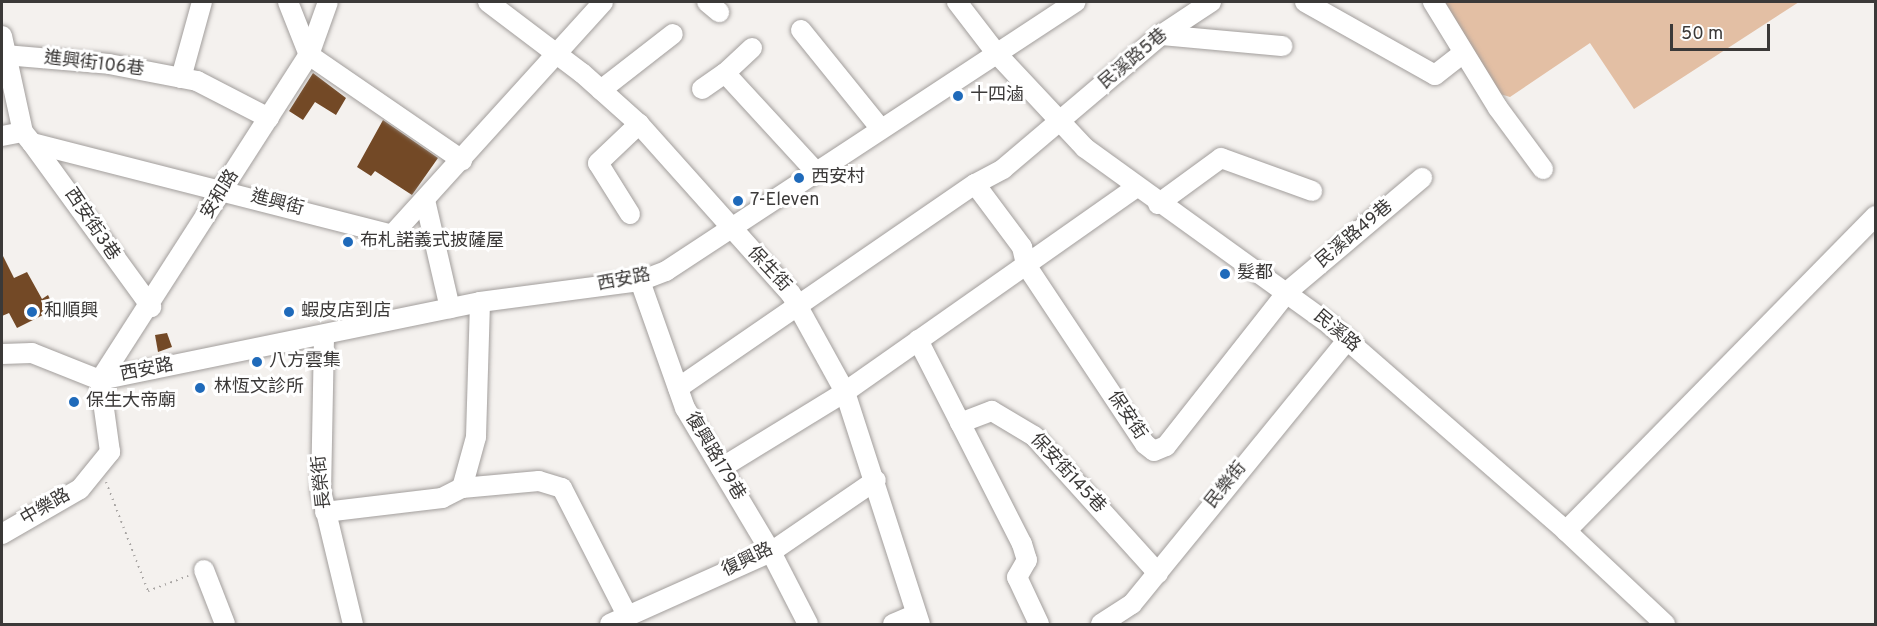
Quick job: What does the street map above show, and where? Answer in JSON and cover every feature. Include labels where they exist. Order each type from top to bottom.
[{"type":"street","points":[[181,78],[202,2]]},
{"type":"street","points":[[288,2],[309,55],[462,160]]},
{"type":"street","name":"安和路","points":[[100,380],[151,307],[309,55],[328,2]]},
{"type":"street","name":"保生街","points":[[488,2],[559,55],[639,124],[799,308],[845,392],[876,480],[918,619]]},
{"type":"street","name":"進興街","points":[[28,137],[392,235],[559,55],[603,2]]},
{"type":"street","name":"民溪路","points":[[957,2],[997,54],[1060,123],[1135,188],[1287,292],[1347,340],[1566,531],[1665,624]]},
{"type":"street","name":"西安路","points":[[100,380],[324,337],[480,302],[640,281],[666,271],[1075,2]]},
{"type":"street","name":"民溪路5巷","points":[[678,388],[799,308],[975,184],[1003,169],[1161,35],[1211,2]]},
{"type":"street","points":[[1305,2],[1436,75],[1463,53]]},
{"type":"street","points":[[1433,2],[1463,53],[1543,169]]},
{"type":"street","points":[[801,30],[881,129]]},
{"type":"street","points":[[601,90],[673,34]]},
{"type":"street","points":[[1161,35],[1283,46]]},
{"type":"street","points":[[2,136],[28,137],[3,46]]},
{"type":"street","name":"進興街106巷","points":[[3,46],[197,81],[269,118]]},
{"type":"street","points":[[702,89],[725,73],[752,48]]},
{"type":"street","points":[[725,73],[816,172]]},
{"type":"street","points":[[630,214],[598,163],[639,124]]},
{"type":"street","name":"西安街3巷","points":[[28,137],[151,307]]},
{"type":"street","points":[[1158,204],[1221,158],[1312,190]]},
{"type":"street","name":"民溪路49巷","points":[[1287,292],[1422,178]]},
{"type":"street","points":[[975,184],[1022,247],[1026,265]]},
{"type":"street","points":[[721,468],[845,392],[1135,188]]},
{"type":"street","points":[[425,200],[450,308]]},
{"type":"street","points":[[1566,531],[1875,216]]},
{"type":"street","name":"保安街","points":[[1026,265],[1145,444],[1154,451],[1166,446],[1287,292]]},
{"type":"street","name":"復興路179巷","points":[[640,281],[678,388],[721,468],[771,552],[808,624]]},
{"type":"street","points":[[462,488],[476,437],[480,302]]},
{"type":"street","name":"長榮街","points":[[324,337],[319,442],[325,512],[353,624]]},
{"type":"street","points":[[918,340],[1022,544],[1027,560],[1017,577],[1039,624]]},
{"type":"street","name":"民樂街","points":[[1101,624],[1132,604],[1347,340]]},
{"type":"street","points":[[2,354],[32,352],[100,380]]},
{"type":"street","name":"中樂路","points":[[2,534],[80,489],[110,452],[100,380]]},
{"type":"street","name":"保安街145巷","points":[[960,423],[992,411],[1034,436],[1158,573]]},
{"type":"street","name":"復興路","points":[[619,621],[771,552],[876,480]]},
{"type":"street","points":[[325,512],[442,498],[462,488],[539,481],[561,488],[619,621]]},
{"type":"street","points":[[204,570],[225,624]]},
{"type":"street","points":[[893,624],[918,619]]},
{"type":"path","points":[[99,466],[148,591],[204,570]]},
{"type":"shaded area","points":[[1445,2],[1799,2],[1634,109],[1590,43],[1510,97],[1500,94]]},
{"type":"building","points":[[313,73],[346,98],[336,115],[315,102],[303,120],[289,111]]},
{"type":"building","points":[[383,120],[438,158],[412,195],[375,171],[371,176],[357,167]]},
{"type":"building","points":[[2,254],[14,278],[27,272],[42,299],[48,295],[55,309],[17,328],[9,313],[2,316]]},
{"type":"building","points":[[167,333],[172,347],[158,352],[155,335]]},
{"type":"place","name":"十四滷","points":[[958,96]]},
{"type":"place","name":"西安村","points":[[799,178]]},
{"type":"place","name":"7-Eleven","points":[[738,201]]},
{"type":"place","name":"布札諾義式披薩屋","points":[[348,242]]},
{"type":"place","name":"髮都","points":[[1225,274]]},
{"type":"place","name":"和順興","points":[[32,312]]},
{"type":"place","name":"蝦皮店到店","points":[[289,312]]},
{"type":"place","name":"八方雲集","points":[[257,362]]},
{"type":"place","name":"林恆文診所","points":[[200,388]]},
{"type":"place","name":"保生大帝廟","points":[[74,402]]}]
